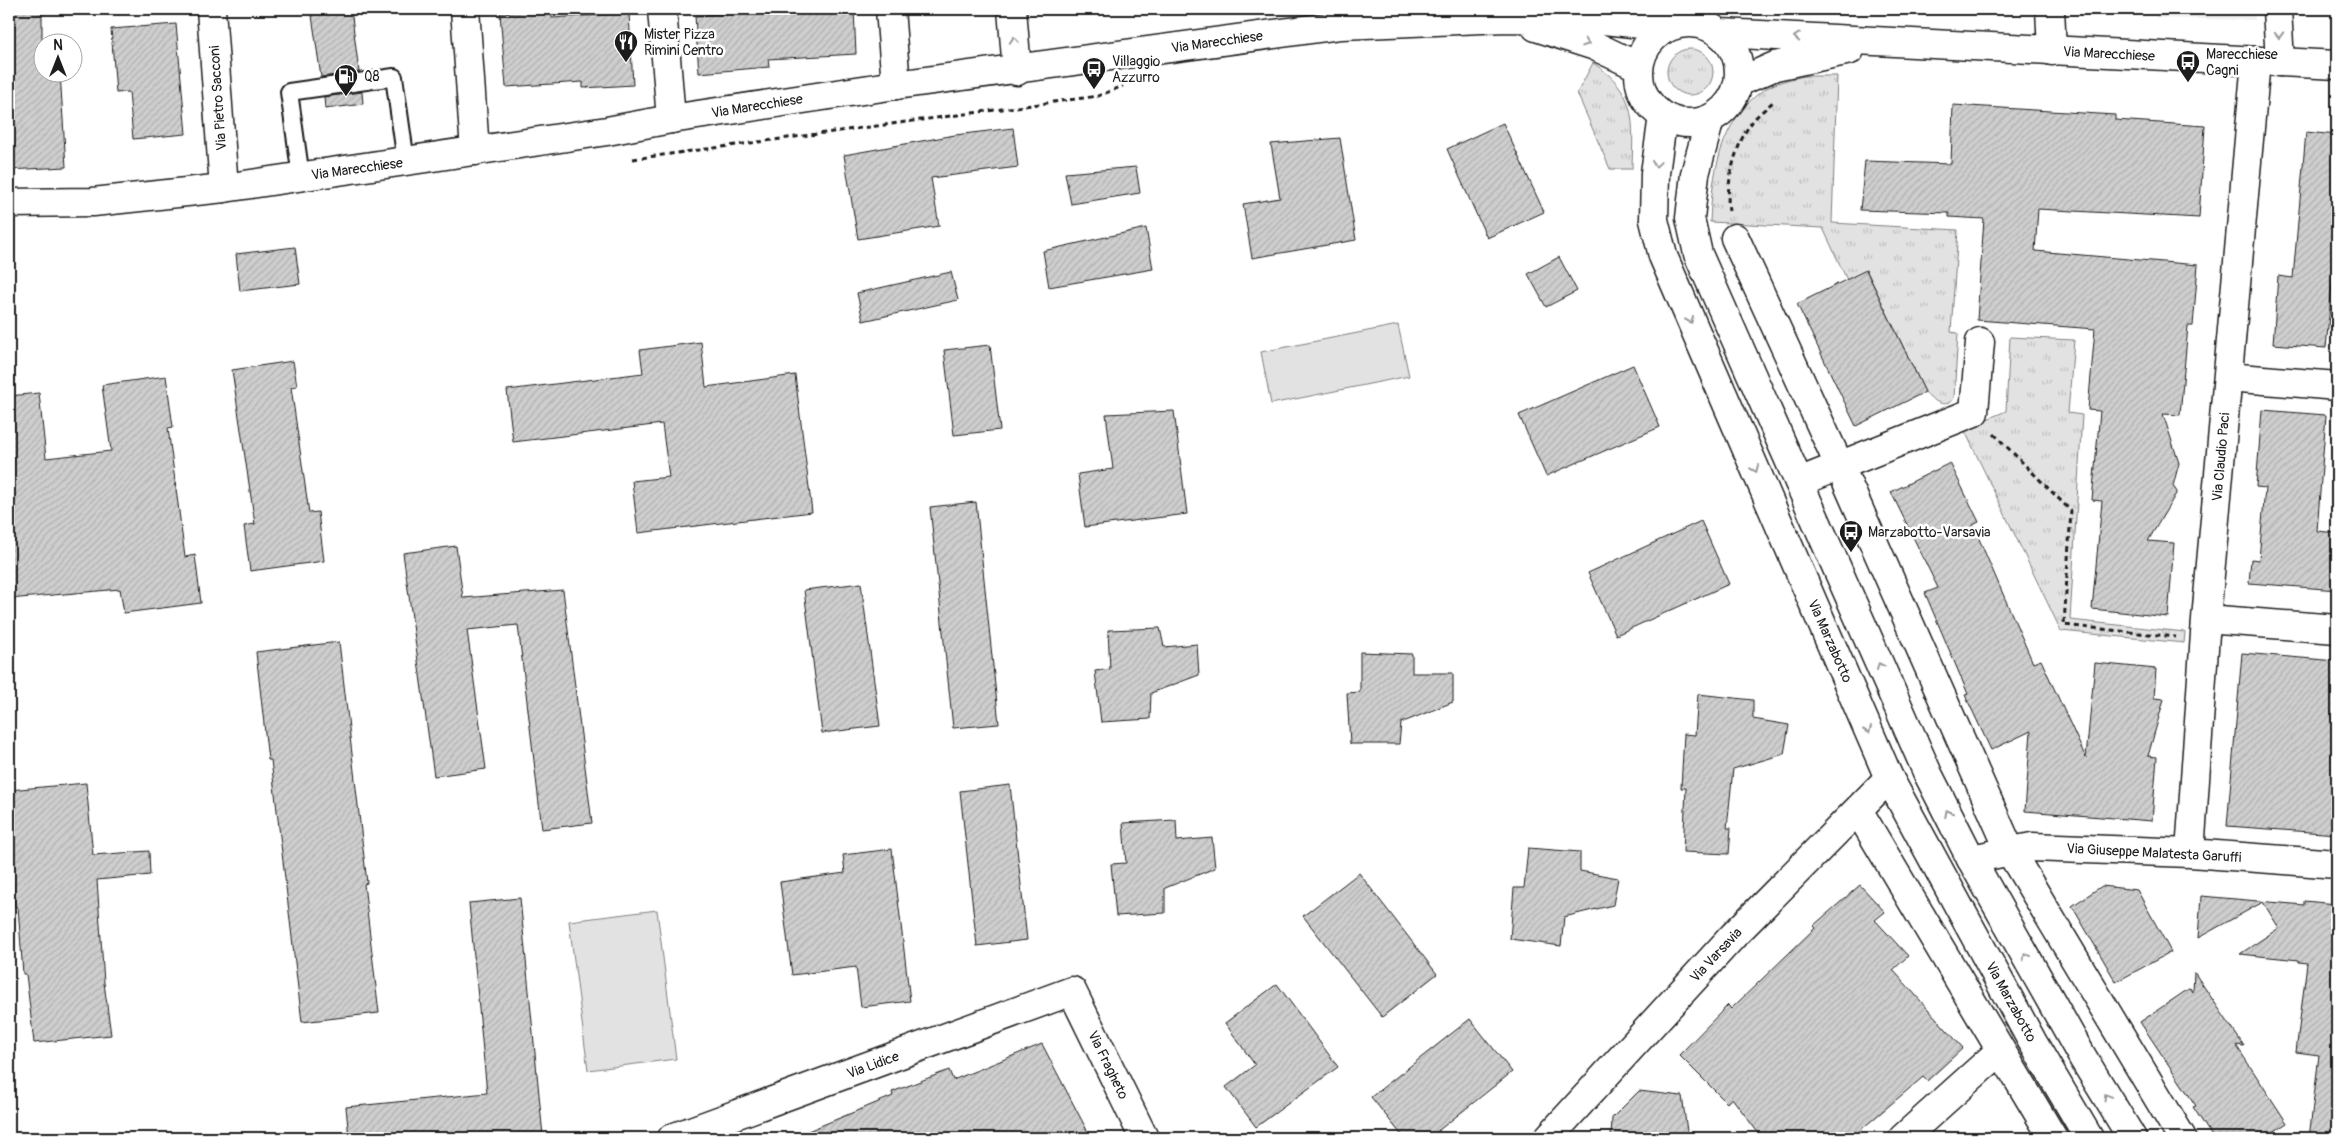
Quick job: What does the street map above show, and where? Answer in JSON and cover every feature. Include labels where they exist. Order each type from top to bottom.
[{"type":"street","name":"Via Pietro Sacconi","points":[[211,9],[224,188]]},
{"type":"street","points":[[465,9],[475,151]]},
{"type":"street","points":[[662,9],[671,119]]},
{"type":"street","points":[[890,9],[896,86]]},
{"type":"street","points":[[1012,9],[1017,70]]},
{"type":"street","points":[[2050,9],[2052,51]]},
{"type":"street","name":"Via Claudio Paci","points":[[2190,853],[2205,630],[2228,377],[2268,61],[2277,9]]},
{"type":"street","name":"Via Marecchiese","points":[[9,203],[92,202],[224,188],[406,162],[671,119],[1017,70],[1346,16],[1604,20],[1669,27]]},
{"type":"street","name":"Via Marecchiese","points":[[1506,18],[1595,46],[1639,67]]},
{"type":"street","points":[[1682,23],[1697,23],[1709,27],[1720,34],[1735,52],[1740,66],[1739,82],[1730,103],[1710,119],[1689,123],[1676,122],[1663,116],[1652,107],[1645,96],[1640,82],[1639,67],[1650,41],[1669,27],[1682,23]]},
{"type":"street","name":"Via Marecchiese","points":[[1720,34],[2337,65]]},
{"type":"street","name":"Via Marecchiese","points":[[1739,82],[1776,66],[1881,43]]},
{"type":"street","name":"Via Marzabotto","points":[[1663,116],[1655,174],[1654,220],[1663,256],[1889,778],[2032,1041],[2089,1138]]},
{"type":"street","points":[[1710,119],[1695,174],[1690,218],[1698,254],[1928,774],[1972,859],[2083,1058],[2132,1138]]},
{"type":"street","points":[[1735,238],[1839,466],[2010,851],[2182,1138]]},
{"type":"street","points":[[1799,482],[1974,412],[1980,342]]},
{"type":"street","points":[[2228,377],[2337,386]]},
{"type":"street","points":[[2205,630],[2337,629]]},
{"type":"street","name":"Via Varsavia","points":[[1548,1138],[1733,936],[1889,778]]},
{"type":"street","points":[[1858,810],[2054,1138]]},
{"type":"street","name":"Via Giuseppe Malatesta Garuffi","points":[[1972,859],[2032,847],[2190,853],[2337,864]]},
{"type":"street","name":"Via Lidice","points":[[672,1138],[1072,991]]},
{"type":"street","name":"Via Fragheto","points":[[1072,991],[1144,1138]]},
{"type":"street","points":[[1904,1138],[2000,1050]]},
{"type":"lane","points":[[301,177],[289,92],[394,77],[406,162]]},
{"type":"path","points":[[631,159],[1098,96],[1130,84]]},
{"type":"path","points":[[1735,238],[1728,205],[1730,177],[1738,149],[1752,122],[1775,100]]},
{"type":"path","points":[[1988,428],[2071,511],[2064,625],[2205,630]]},
{"type":"shaded area","points":[[2156,9],[2255,9],[2255,20],[2156,18]]},
{"type":"green space","points":[[1690,49],[1703,53],[1709,59],[1713,72],[1709,85],[1703,91],[1690,95],[1677,91],[1671,85],[1667,72],[1671,59],[1677,53]]},
{"type":"green space","points":[[1593,63],[1608,74],[1618,85],[1630,109],[1633,137],[1632,169],[1610,169],[1577,93]]},
{"type":"green space","points":[[1805,76],[1837,76],[1832,223],[1958,230],[1951,332],[1958,333],[1954,398],[1951,402],[1940,403],[1925,392],[1867,271],[1847,280],[1823,228],[1710,222],[1716,168],[1721,150],[1736,118],[1748,103],[1762,91],[1783,81]]},
{"type":"green space","points":[[1398,325],[1409,376],[1271,404],[1261,352]]},
{"type":"green space","points":[[2010,337],[2074,340],[2068,413],[2082,415],[2070,620],[2185,632],[2184,643],[2061,631],[1964,429],[2006,411]]},
{"type":"green space","points":[[657,910],[676,1059],[588,1070],[569,921]]},
{"type":"building","points":[[9,9],[42,9],[42,32],[32,32],[32,82],[61,82],[66,167],[9,170]]},
{"type":"building","points":[[311,9],[351,9],[359,72],[321,77]]},
{"type":"building","points":[[776,9],[854,9],[856,54],[768,59],[769,67],[699,73],[695,16]]},
{"type":"building","points":[[551,10],[552,18],[629,13],[633,85],[583,88],[583,82],[506,87],[500,13]]},
{"type":"building","points":[[176,24],[186,134],[133,139],[129,92],[116,93],[111,29]]},
{"type":"building","points":[[362,92],[363,104],[325,109],[324,97]]},
{"type":"building","points":[[1953,105],[2115,115],[2115,120],[2205,126],[2199,218],[2038,209],[2035,251],[2198,265],[2193,326],[2188,326],[2180,415],[2163,414],[2179,463],[2173,486],[2177,492],[2148,541],[2174,543],[2168,617],[2092,609],[2102,501],[2092,500],[2100,411],[2088,410],[2095,329],[1977,320],[1984,219],[1949,217],[1949,213],[1860,210],[1865,161],[1951,164]]},
{"type":"building","points":[[1503,123],[1544,212],[1487,238],[1447,149]]},
{"type":"building","points":[[1013,128],[1018,167],[931,178],[939,226],[858,239],[844,155],[955,135]]},
{"type":"building","points":[[2306,132],[2337,135],[2337,231],[2326,348],[2273,344],[2278,276],[2293,278]]},
{"type":"building","points":[[1340,138],[1356,240],[1252,258],[1243,204],[1280,198],[1271,144]]},
{"type":"building","points":[[1136,167],[1140,193],[1071,204],[1065,173]]},
{"type":"building","points":[[1146,228],[1153,269],[1049,287],[1043,251]]},
{"type":"building","points":[[295,247],[300,284],[240,291],[236,254]]},
{"type":"building","points":[[1559,257],[1577,291],[1546,307],[1528,274]]},
{"type":"building","points":[[1866,270],[1925,392],[1856,426],[1797,304]]},
{"type":"building","points":[[951,272],[958,300],[863,321],[857,293]]},
{"type":"building","points":[[701,342],[706,387],[795,375],[812,512],[638,533],[632,481],[669,477],[662,424],[513,442],[507,390],[643,373],[640,350]]},
{"type":"building","points":[[990,345],[1000,430],[954,435],[944,350]]},
{"type":"building","points":[[293,361],[297,386],[291,387],[309,513],[318,512],[324,561],[250,571],[244,526],[255,524],[232,370]]},
{"type":"building","points":[[1633,365],[1660,427],[1546,476],[1519,415]]},
{"type":"building","points":[[166,376],[173,427],[168,428],[185,557],[195,555],[201,603],[124,613],[120,589],[9,599],[9,396],[39,393],[46,458],[111,451],[102,385]]},
{"type":"building","points":[[2262,410],[2326,415],[2317,531],[2337,533],[2337,590],[2249,583],[2251,559],[2259,560],[2265,488],[2256,487]]},
{"type":"building","points":[[1174,411],[1187,514],[1085,527],[1078,474],[1113,469],[1106,414]]},
{"type":"building","points":[[1950,463],[1979,522],[1973,525],[2033,663],[2041,660],[2086,758],[2095,663],[2156,669],[2154,698],[2164,699],[2148,756],[2157,757],[2152,821],[2025,811],[2031,731],[1991,750],[1965,695],[1968,694],[1925,593],[1938,588],[1891,492]]},
{"type":"building","points":[[976,502],[999,724],[953,728],[930,507]]},
{"type":"building","points":[[1701,521],[1729,584],[1616,635],[1588,573]]},
{"type":"building","points":[[456,546],[463,598],[563,590],[592,823],[542,829],[518,625],[467,630],[486,769],[434,776],[403,553]]},
{"type":"building","points":[[861,583],[880,726],[822,733],[804,590]]},
{"type":"building","points":[[1160,628],[1164,647],[1197,644],[1199,675],[1151,693],[1150,719],[1101,722],[1095,671],[1110,669],[1108,630]]},
{"type":"building","points":[[339,642],[367,883],[364,884],[379,1013],[302,1022],[271,760],[268,760],[256,652]]},
{"type":"building","points":[[1360,652],[1412,654],[1412,673],[1453,673],[1453,702],[1401,723],[1399,744],[1350,744],[1347,693],[1360,692]]},
{"type":"building","points":[[2242,653],[2337,661],[2337,834],[2227,826]]},
{"type":"building","points":[[1698,694],[1753,700],[1753,719],[1789,725],[1784,754],[1733,769],[1727,828],[1731,828],[1729,854],[1683,852],[1686,788],[1681,788],[1684,734],[1695,735]]},
{"type":"building","points":[[86,783],[93,855],[149,851],[150,875],[97,880],[104,983],[111,1035],[34,1043],[26,974],[23,974],[18,907],[15,907],[9,833],[9,790]]},
{"type":"building","points":[[1010,785],[1027,940],[977,946],[960,791]]},
{"type":"building","points":[[1176,820],[1177,841],[1212,838],[1215,868],[1165,888],[1165,913],[1116,916],[1111,864],[1126,863],[1123,823]]},
{"type":"building","points":[[1528,848],[1580,852],[1580,871],[1618,878],[1613,905],[1564,917],[1561,946],[1510,939],[1514,888],[1524,888]]},
{"type":"building","points":[[892,849],[910,1001],[861,1007],[856,967],[792,975],[780,882],[845,873],[843,855]]},
{"type":"building","points":[[1359,873],[1437,974],[1382,1017],[1303,916]]},
{"type":"building","points":[[1860,885],[1885,912],[1875,920],[1908,956],[1893,970],[1963,1048],[1927,1081],[1923,1077],[1851,1138],[1762,1138],[1732,1098],[1727,1103],[1679,1055],[1728,1005],[1731,1009],[1815,928],[1813,926]]},
{"type":"building","points":[[2102,886],[2137,890],[2171,952],[2116,982],[2072,906]]},
{"type":"building","points":[[2201,896],[2304,905],[2304,901],[2337,904],[2337,1138],[2309,1138],[2319,1055],[2296,1052],[2307,963],[2299,962],[2299,960],[2240,954],[2279,928],[2263,902],[2198,938]]},
{"type":"building","points":[[520,898],[543,1136],[520,1138],[349,1138],[346,1107],[487,1093],[469,903]]},
{"type":"building","points":[[2194,972],[2244,1046],[2236,1045],[2287,1123],[2264,1138],[2213,1138],[2193,1107],[2196,1106],[2140,1022],[2190,988],[2193,992]]},
{"type":"building","points":[[1277,984],[1338,1067],[1256,1127],[1226,1087],[1255,1065],[1225,1023]]},
{"type":"building","points":[[1470,1019],[1512,1072],[1429,1138],[1404,1138],[1371,1097]]},
{"type":"building","points":[[1042,1044],[1091,1138],[791,1138],[893,1096],[892,1092],[949,1070],[953,1080]]},
{"type":"building","points":[[1639,1091],[1682,1096],[1688,1138],[1611,1138],[1612,1118]]},
{"type":"place","name":"Mister Pizza Rimini Centro","points":[[626,63]]},
{"type":"place","name":"Marecchiese Cagni","points":[[2188,83]]},
{"type":"place","name":"Villaggio Azzurro","points":[[1094,90]]},
{"type":"place","name":"Q8","points":[[346,97]]},
{"type":"place","name":"Marzabotto-Varsavia","points":[[1851,553]]}]
